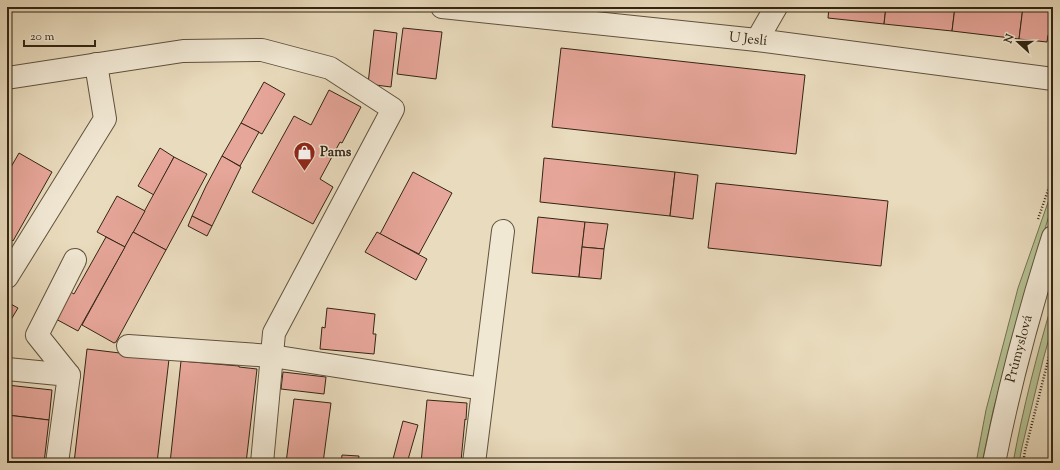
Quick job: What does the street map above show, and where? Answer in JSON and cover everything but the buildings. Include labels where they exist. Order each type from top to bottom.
[{"type":"street","name":"U Jeslí","points":[[442,7],[757,40],[1053,79]]},
{"type":"street","points":[[757,40],[776,7]]},
{"type":"street","points":[[7,78],[183,51],[262,50],[330,68],[393,109],[274,333],[262,463]]},
{"type":"street","points":[[7,277],[105,119],[96,64]]},
{"type":"street","points":[[474,463],[502,231]]},
{"type":"street","name":"Průmyslová","points":[[994,463],[1003,417],[1016,365],[1053,238]]},
{"type":"street","points":[[57,463],[69,375],[37,335],[75,260]]},
{"type":"street","points":[[128,346],[272,356],[483,389]]},
{"type":"street","points":[[7,370],[69,375]]},
{"type":"path","points":[[1023,463],[1053,341]]},
{"type":"green space","points":[[1053,188],[1053,202],[1011,343],[993,411],[982,463],[976,463],[986,410],[1018,288]]},
{"type":"green space","points":[[1053,300],[1053,324],[1019,463],[1013,463],[1031,381]]},
{"type":"place","name":"Pams","points":[[304,172]]}]
